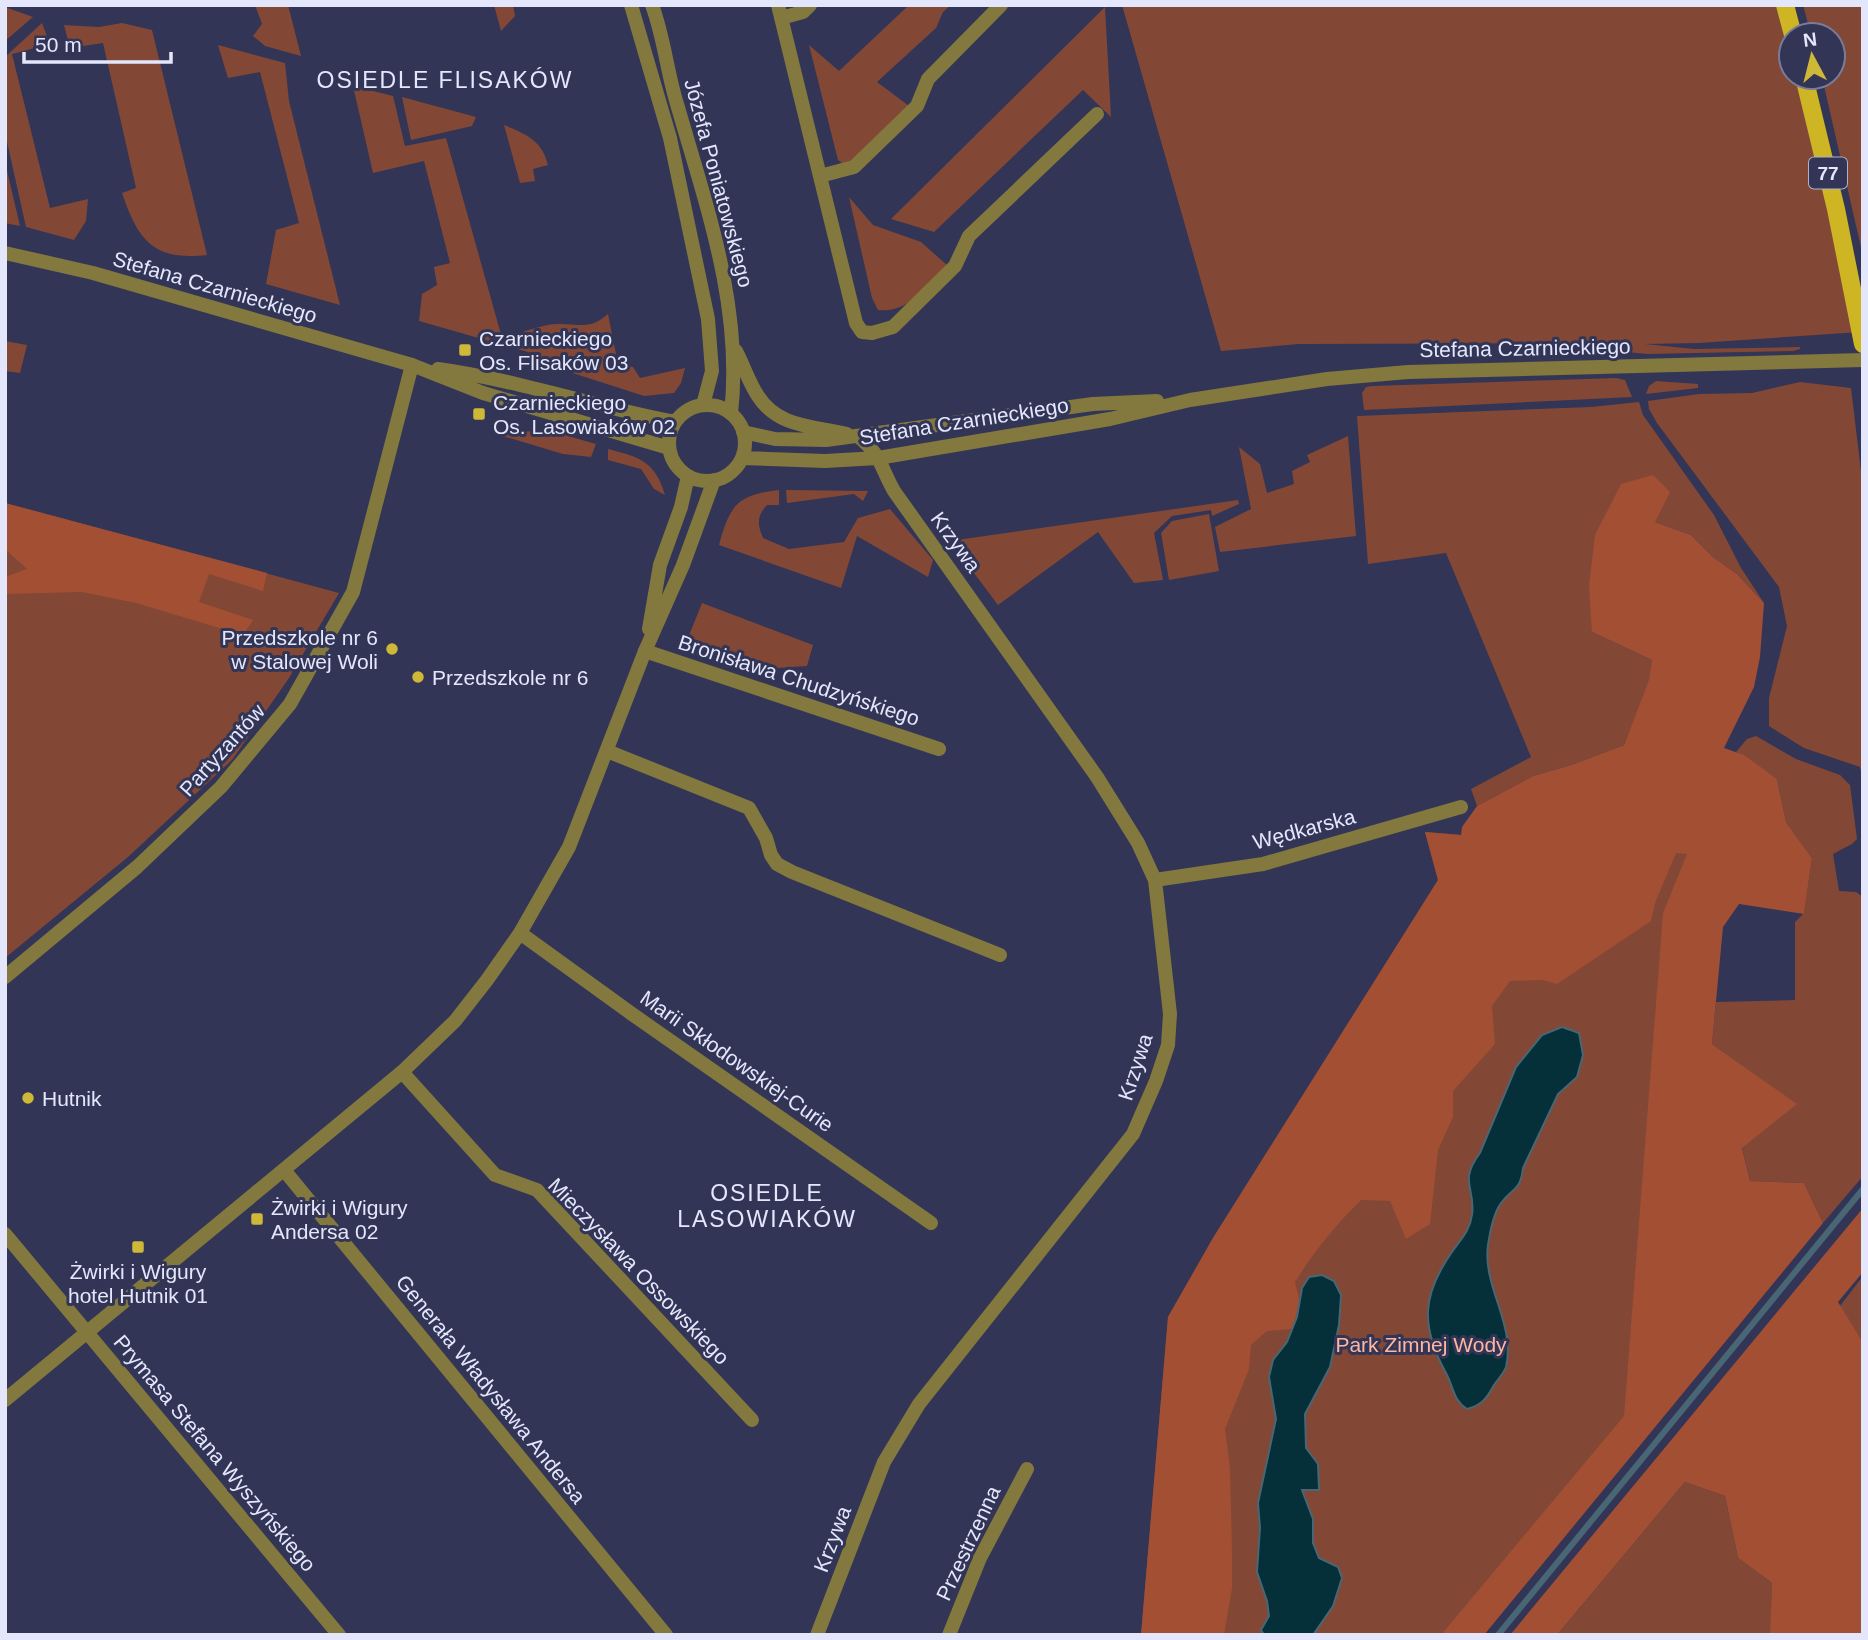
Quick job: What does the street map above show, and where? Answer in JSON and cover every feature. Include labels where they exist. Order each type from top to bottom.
[{"type":"main road","name":"77","points":[[1807,91],[1836,209],[1863,344]]},
{"type":"street","name":"Józefa Poniatowskiego","points":[[631,5],[670,138],[708,319],[712,371],[703,405]]},
{"type":"street","name":"Józefa Poniatowskiego","points":[[652,5],[675,99],[706,201],[728,302],[734,348],[735,385],[732,414]]},
{"type":"street","points":[[810,5],[803,12],[780,12],[856,323],[862,332],[872,333],[893,327],[955,266],[969,236],[1097,114]]},
{"type":"street","points":[[820,176],[854,167],[917,106],[928,79],[1001,5]]},
{"type":"street","name":"Stefana Czarnieckiego","points":[[5,253],[93,273],[412,365],[483,393],[669,448]]},
{"type":"street","points":[[734,348],[756,393],[765,407],[777,416],[800,426],[859,437]]},
{"type":"street","name":"Stefana Czarnieckiego","points":[[742,458],[825,461],[878,458],[1110,419],[1190,400],[1327,379],[1408,372],[1863,360]]},
{"type":"street","name":"Stefana Czarnieckiego","points":[[412,365],[489,376],[675,422]]},
{"type":"street","name":"Partyzantów","points":[[5,977],[137,867],[193,814],[221,787],[290,704],[354,592],[412,365]]},
{"type":"street","name":"Stefana Czarnieckiego","points":[[743,432],[775,439],[859,437],[1093,404],[1190,400]]},
{"type":"street","points":[[703,405],[713,405],[732,414],[743,432],[744,449],[735,468],[726,476],[705,481],[688,476],[679,469],[669,448],[675,422],[692,408],[703,405]]},
{"type":"street","name":"Krzywa","points":[[817,1635],[884,1462],[919,1404],[1133,1134],[1168,1045],[1170,1014],[1155,880],[1138,843],[1097,777],[894,491],[884,467],[870,446],[859,437]]},
{"type":"street","points":[[645,651],[660,565],[681,507],[688,476]]},
{"type":"street","points":[[5,1400],[402,1072],[455,1020],[488,980],[520,933],[569,847],[645,651],[684,565],[714,480]]},
{"type":"street","name":"Bronisława Chudzyńskiego","points":[[645,651],[939,749]]},
{"type":"street","points":[[607,751],[750,808],[777,864],[792,872],[1000,955]]},
{"type":"street","name":"Wędkarska","points":[[1155,880],[1263,864],[1461,807]]},
{"type":"street","name":"Marii Skłodowskiej-Curie","points":[[520,933],[931,1223]]},
{"type":"street","name":"Mieczysława Ossowskiego","points":[[402,1072],[495,1175],[537,1190],[752,1420]]},
{"type":"street","name":"Generała Władysława Andersa","points":[[284,1170],[666,1635]]},
{"type":"street","name":"Prymasa Stefana Wyszyńskiego","points":[[5,1234],[339,1635]]},
{"type":"street","name":"Przestrzenna","points":[[949,1635],[980,1559],[1027,1469]]},
{"type":"green space","points":[[255,5],[288,5],[301,56],[265,46],[253,36],[262,24]]},
{"type":"green space","points":[[494,5],[513,5],[515,16],[501,31]]},
{"type":"green space","points":[[909,5],[951,5],[943,12],[936,28],[877,82],[909,106],[850,163],[842,163],[838,160],[809,45],[839,71]]},
{"type":"green space","points":[[1122,5],[1777,5],[1781,21],[1777,21],[1777,91],[1799,91],[1860,332],[1645,344],[1694,349],[1800,347],[1793,351],[1647,354],[1577,347],[1576,343],[1299,344],[1221,351]]},
{"type":"green space","points":[[1803,5],[1863,5],[1863,256],[1825,91],[1847,91],[1847,21],[1807,21]]},
{"type":"green space","points":[[5,7],[33,17],[5,41]]},
{"type":"green space","points":[[1105,7],[1111,117],[1083,90],[934,232],[891,219]]},
{"type":"green space","points":[[42,23],[50,44],[12,54],[50,208],[88,199],[86,221],[74,240],[26,227],[5,133],[5,57]]},
{"type":"green space","points":[[122,23],[152,30],[207,255],[173,254],[150,244],[134,223],[122,193],[136,188],[103,43],[70,48],[64,25],[99,27]]},
{"type":"green space","points":[[218,45],[285,63],[289,101],[340,305],[266,284],[276,230],[299,223],[260,72],[228,78]]},
{"type":"green space","points":[[353,86],[393,96],[405,146],[446,138],[502,338],[549,325],[595,323],[608,314],[618,364],[633,367],[640,378],[685,368],[681,383],[674,393],[644,396],[554,367],[535,354],[419,321],[422,294],[437,285],[434,267],[450,263],[424,161],[373,173]]},
{"type":"green space","points":[[402,97],[476,117],[472,126],[411,140]]},
{"type":"green space","points":[[504,125],[526,135],[542,149],[548,165],[533,169],[535,181],[520,183]]},
{"type":"green space","points":[[5,162],[20,226],[5,223]]},
{"type":"green space","points":[[849,197],[873,225],[921,242],[948,266],[908,303],[889,310],[878,310],[872,298]]},
{"type":"green space","points":[[5,341],[27,345],[20,373],[5,371]]},
{"type":"green space","points":[[1616,378],[1625,380],[1632,397],[1364,410],[1362,393],[1366,387],[1372,386]]},
{"type":"green space","points":[[1656,381],[1698,384],[1698,388],[1646,394],[1649,386]]},
{"type":"green space","points":[[1800,382],[1851,388],[1863,488],[1863,781],[1860,767],[1804,748],[1769,726],[1769,698],[1787,626],[1779,587],[1649,409],[1648,401],[1699,394],[1752,393]]},
{"type":"green space","points":[[1639,402],[1643,415],[1714,515],[1741,568],[1764,603],[1737,574],[1713,557],[1691,535],[1655,522],[1592,632],[1652,660],[1650,680],[1624,745],[1533,776],[1477,806],[1471,789],[1531,757],[1446,553],[1368,564],[1357,416],[1591,407]]},
{"type":"green space","points":[[547,430],[596,444],[591,457],[563,454],[496,434]]},
{"type":"green space","points":[[1348,436],[1356,536],[1220,552],[1215,527],[1251,509],[1239,447],[1260,464],[1267,493],[1294,484],[1292,471],[1310,462],[1307,455]]},
{"type":"green space","points":[[608,449],[644,462],[656,475],[665,495],[654,489],[641,469],[608,460]]},
{"type":"green space","points":[[779,490],[779,505],[767,505],[761,513],[759,524],[763,538],[789,549],[844,542],[858,518],[890,509],[933,560],[928,577],[857,536],[841,588],[719,545],[727,520],[737,504],[753,495]]},
{"type":"green space","points":[[786,490],[868,491],[863,501],[854,494],[787,503]]},
{"type":"green space","points":[[1238,500],[1239,504],[1212,516],[1211,510],[1172,516],[1154,533],[1163,580],[1134,583],[1098,532],[998,605],[950,541]]},
{"type":"green space","points":[[5,503],[339,593],[289,678],[232,760],[128,857],[5,958]]},
{"type":"green space","points":[[1209,514],[1219,571],[1169,580],[1161,533],[1172,521]]},
{"type":"green space","points":[[702,603],[813,645],[807,666],[762,669],[706,647],[697,655],[684,648]]},
{"type":"green space","points":[[1756,736],[1796,759],[1840,775],[1850,785],[1857,839],[1833,854],[1839,891],[1856,892],[1863,897],[1863,1176],[1823,1223],[1804,1183],[1750,1181],[1742,1147],[1796,1104],[1712,1044],[1716,1002],[1795,1000],[1795,922],[1804,913],[1812,858],[1786,822],[1777,779],[1736,752],[1747,739]]},
{"type":"green space","name":"Park Zimnej Wody","points":[[1425,832],[1696,854],[1646,1437],[1483,1635],[1141,1635],[1168,1317],[1213,1238],[1438,880]]},
{"type":"green space","points":[[1863,1276],[1863,1342],[1840,1306]]},
{"type":"green space","points":[[1685,1482],[1725,1496],[1738,1558],[1772,1583],[1770,1635],[1557,1635]]},
{"type":"shaded area","points":[[1653,475],[1670,492],[1655,522],[1691,535],[1713,557],[1737,574],[1764,603],[1760,657],[1754,687],[1724,748],[1744,755],[1777,779],[1786,822],[1812,858],[1804,914],[1739,904],[1723,927],[1712,1044],[1797,1104],[1742,1148],[1750,1181],[1804,1183],[1823,1223],[1484,1635],[1441,1635],[1624,1416],[1663,913],[1687,854],[1676,853],[1655,903],[1651,921],[1557,984],[1542,980],[1510,981],[1492,1006],[1495,1044],[1453,1091],[1453,1117],[1438,1150],[1430,1224],[1406,1239],[1390,1201],[1361,1200],[1325,1239],[1295,1282],[1300,1303],[1292,1329],[1267,1331],[1251,1345],[1249,1369],[1225,1429],[1230,1468],[1232,1588],[1224,1635],[1141,1635],[1168,1317],[1213,1238],[1438,880],[1425,832],[1461,835],[1462,827],[1477,806],[1533,776],[1624,745],[1649,680],[1652,660],[1592,632],[1589,586],[1595,535],[1621,484]]},
{"type":"shaded area","points":[[5,503],[267,573],[263,591],[209,574],[199,602],[253,620],[241,638],[226,630],[136,603],[82,592],[5,594],[5,577],[27,569],[5,549]]},
{"type":"shaded area","points":[[1863,1208],[1863,1272],[1838,1302],[1863,1342],[1863,1635],[1770,1635],[1772,1583],[1738,1558],[1725,1496],[1685,1482],[1557,1635],[1510,1635]]},
{"type":"water","points":[[1562,1027],[1579,1033],[1583,1055],[1577,1077],[1558,1094],[1523,1168],[1518,1185],[1496,1212],[1489,1240],[1487,1260],[1507,1336],[1506,1367],[1484,1400],[1467,1409],[1456,1398],[1432,1341],[1428,1312],[1430,1297],[1442,1268],[1469,1226],[1473,1206],[1469,1185],[1470,1171],[1516,1067],[1542,1035]]},
{"type":"water","points":[[1322,1275],[1334,1281],[1341,1295],[1339,1325],[1330,1367],[1305,1414],[1306,1448],[1318,1464],[1319,1490],[1302,1490],[1313,1519],[1313,1543],[1319,1558],[1338,1567],[1342,1578],[1333,1606],[1313,1635],[1264,1635],[1261,1630],[1269,1616],[1257,1572],[1260,1528],[1258,1503],[1276,1419],[1269,1377],[1273,1360],[1287,1342],[1297,1317],[1302,1288],[1309,1277]]},
{"type":"waterway","points":[[1498,1635],[1863,1189]]},
{"type":"place","name":"Czarnieckiego Os. Flisaków 03","points":[[465,350]]},
{"type":"place","name":"Czarnieckiego Os. Lasowiaków 02","points":[[479,414]]},
{"type":"place","name":"Przedszkole nr 6 w Stalowej Woli","points":[[392,649]]},
{"type":"place","name":"Przedszkole nr 6","points":[[418,677]]},
{"type":"place","name":"Hutnik","points":[[28,1098]]},
{"type":"place","name":"Żwirki i Wigury Andersa 02","points":[[257,1219]]},
{"type":"place","name":"Żwirki i Wigury hotel Hutnik 01","points":[[138,1247]]},
{"type":"district","name":"OSIEDLE FLISAKÓW","points":[[445,80]]},
{"type":"district","name":"OSIEDLE LASOWIAKÓW","points":[[767,1206]]}]
